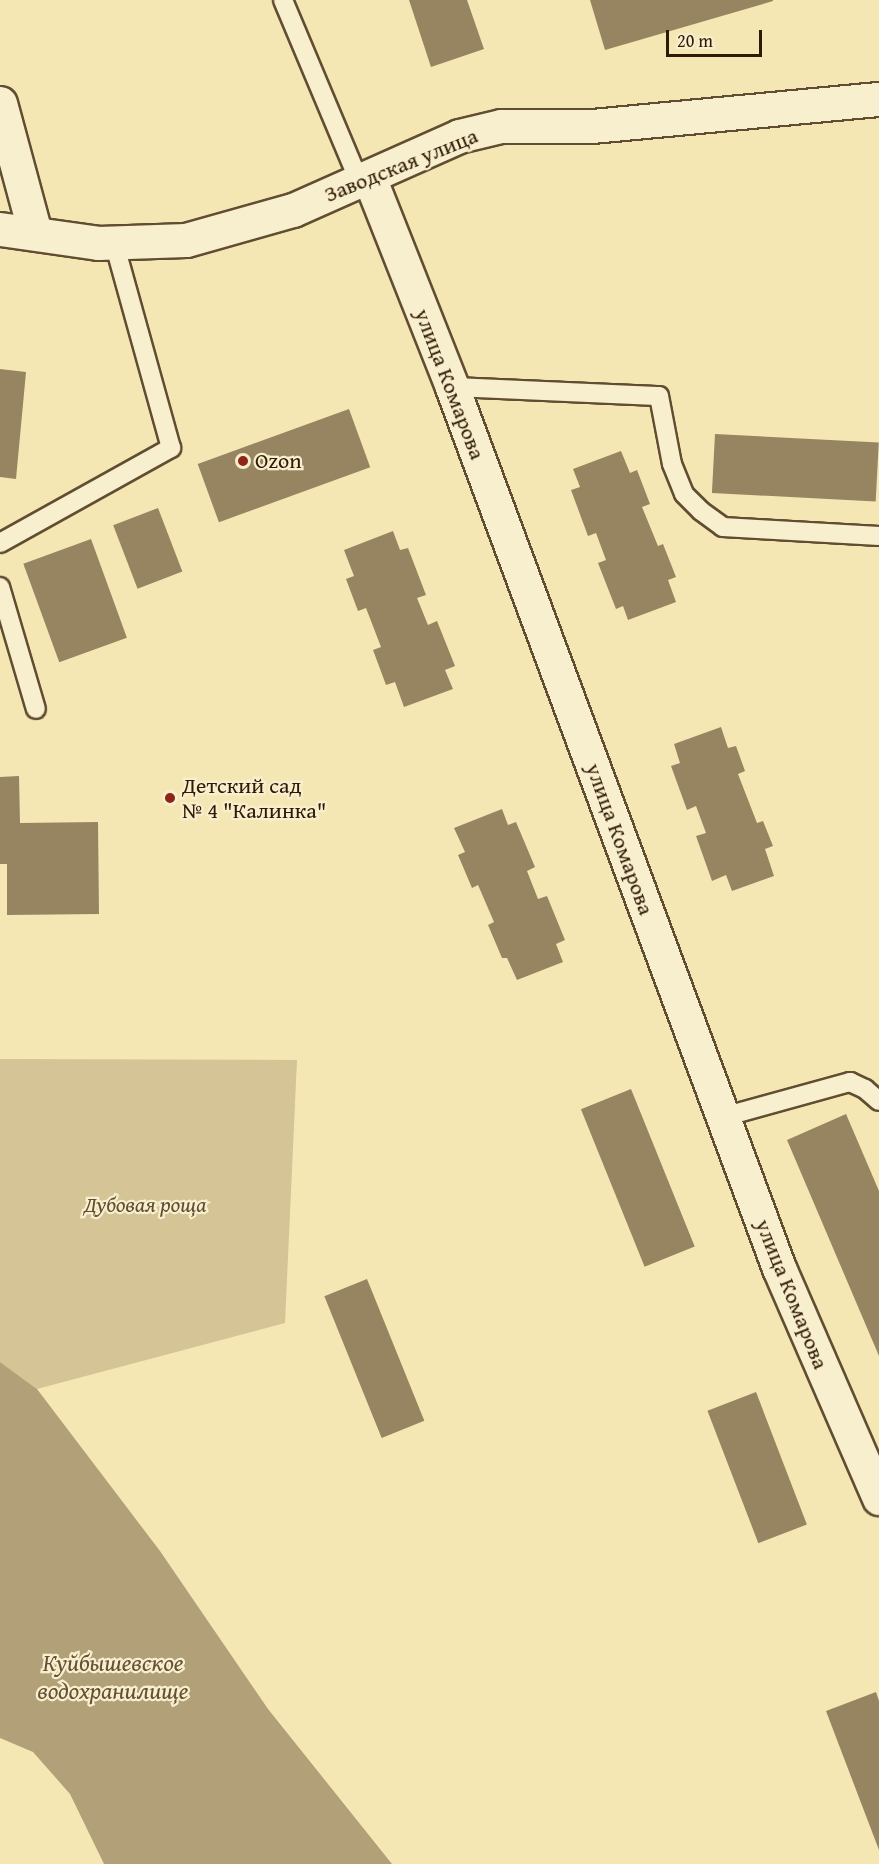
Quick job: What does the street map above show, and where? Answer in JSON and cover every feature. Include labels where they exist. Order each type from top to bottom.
[{"type":"street","name":"Заводская улица","points":[[0,229],[98,243],[186,240],[225,231],[292,210],[459,136],[501,126],[592,126],[879,99]]},
{"type":"street","points":[[0,103],[35,233]]},
{"type":"street","name":"улица Комарова","points":[[364,179],[452,387],[779,1268],[871,1459],[879,1498]]},
{"type":"lane","points":[[283,0],[364,179]]},
{"type":"lane","points":[[0,543],[171,448],[114,242]]},
{"type":"lane","points":[[452,387],[659,396],[672,464],[684,494],[701,511],[723,527],[879,536]]},
{"type":"lane","points":[[0,587],[36,709]]},
{"type":"lane","points":[[723,1117],[850,1082],[865,1089],[879,1101]]},
{"type":"green space","name":"Дубовая роща","points":[[0,1059],[297,1060],[285,1323],[37,1389],[0,1362]]},
{"type":"water","name":"Куйбышевское водохранилище","points":[[0,1362],[37,1389],[160,1551],[268,1709],[392,1864],[104,1864],[70,1794],[33,1752],[0,1738]]},
{"type":"building","points":[[409,0],[467,0],[484,49],[431,67]]},
{"type":"building","points":[[590,0],[773,0],[773,1],[605,50]]},
{"type":"building","points":[[0,369],[26,372],[16,479],[0,477]]},
{"type":"building","points":[[349,409],[370,467],[219,522],[198,464]]},
{"type":"building","points":[[715,434],[879,443],[876,502],[712,493]]},
{"type":"building","points":[[621,451],[630,473],[637,470],[650,504],[642,507],[658,546],[663,544],[676,577],[668,580],[676,602],[628,620],[623,606],[616,609],[598,563],[606,560],[596,533],[588,536],[571,490],[580,487],[573,469]]},
{"type":"building","points":[[158,508],[182,571],[138,589],[113,525]]},
{"type":"building","points":[[393,531],[400,550],[408,548],[426,595],[417,598],[428,625],[437,621],[455,666],[445,670],[453,689],[404,707],[395,682],[386,685],[373,650],[381,647],[366,608],[358,611],[346,579],[354,576],[344,550]]},
{"type":"building","points":[[91,539],[127,638],[59,662],[23,564]]},
{"type":"building","points":[[721,727],[728,748],[736,746],[745,771],[738,774],[757,823],[763,821],[773,846],[765,849],[774,876],[732,891],[726,875],[712,881],[696,836],[706,833],[696,806],[687,810],[671,766],[680,763],[674,744]]},
{"type":"building","points":[[19,776],[20,823],[98,822],[99,914],[7,915],[7,864],[0,864],[0,777]]},
{"type":"building","points":[[502,809],[508,825],[516,822],[535,867],[527,871],[538,899],[547,896],[565,940],[556,944],[563,962],[517,980],[507,958],[502,958],[488,925],[494,922],[478,885],[472,888],[458,855],[465,852],[454,828]]},
{"type":"building","points":[[631,1089],[695,1247],[645,1267],[581,1109]]},
{"type":"building","points":[[846,1114],[879,1191],[879,1356],[787,1140]]},
{"type":"building","points":[[367,1279],[424,1421],[382,1438],[324,1296]]},
{"type":"building","points":[[756,1392],[807,1525],[758,1543],[707,1411]]},
{"type":"building","points":[[876,1692],[879,1701],[879,1850],[826,1711]]},
{"type":"place","name":"Ozon","points":[[243,461]]},
{"type":"place","name":"Детский сад № 4 \"Калинка\"","points":[[170,798]]}]
